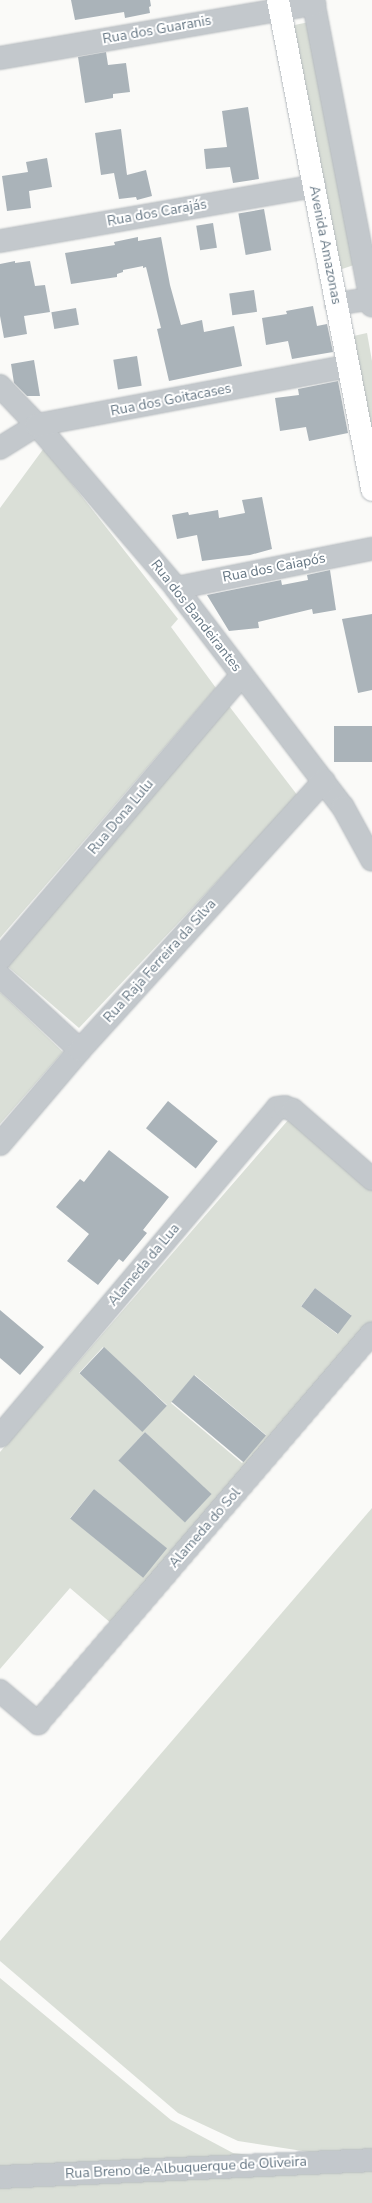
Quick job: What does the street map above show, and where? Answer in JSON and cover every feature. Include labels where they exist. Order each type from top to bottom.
[{"type":"main road","name":"Avenida Amazonas","points":[[279,4],[372,490]]},
{"type":"street","name":"Rua dos Guaranis","points":[[0,58],[279,4],[314,2]]},
{"type":"street","points":[[314,2],[372,300],[336,304]]},
{"type":"street","name":"Rua dos Carajás","points":[[0,240],[314,186]]},
{"type":"street","name":"Rua dos Goitacases","points":[[0,448],[37,425],[348,366]]},
{"type":"street","name":"Rua dos Bandeirantes","points":[[0,386],[37,425],[176,588],[343,806],[372,860]]},
{"type":"street","name":"Rua dos Caiapós","points":[[176,588],[372,549]]},
{"type":"street","name":"Rua Dona Lulu","points":[[0,959],[242,675]]},
{"type":"street","name":"Rua Raja Ferreira da Silva","points":[[0,1144],[80,1050],[324,782]]},
{"type":"street","points":[[0,976],[80,1050]]},
{"type":"street","name":"Alameda da Lua","points":[[0,1436],[277,1108],[285,1107],[293,1110],[372,1179]]},
{"type":"street","name":"Alameda do Sol","points":[[0,1691],[38,1723],[372,1332]]},
{"type":"street","name":"Rua Breno de Albuquerque de Oliveira","points":[[0,2177],[372,2160]]},
{"type":"shaded area","points":[[309,22],[354,265],[339,270],[290,26]]},
{"type":"shaded area","points":[[367,333],[372,361],[372,459],[349,337]]},
{"type":"shaded area","points":[[44,448],[178,619],[171,627],[216,688],[0,938],[0,508]]},
{"type":"shaded area","points":[[229,706],[298,796],[79,1028],[6,965]]},
{"type":"shaded area","points":[[0,992],[63,1052],[0,1124]]},
{"type":"shaded area","points":[[289,1119],[372,1190],[372,1323],[112,1624],[70,1588],[0,1669],[0,1452]],"holes":[[[315,1288],[351,1315],[337,1334],[301,1306]],[[103,1347],[167,1405],[142,1431],[79,1373]],[[195,1375],[266,1435],[242,1463],[171,1403]],[[145,1432],[211,1494],[185,1522],[119,1460]],[[94,1489],[166,1548],[143,1577],[70,1518]]]},
{"type":"shaded area","points":[[372,1508],[372,2153],[322,2154],[238,2141],[178,2113],[0,1961],[0,1941]]},
{"type":"shaded area","points":[[0,1978],[171,2120],[233,2153],[322,2164],[372,2161],[372,2203],[0,2203]]},
{"type":"building","points":[[71,0],[150,0],[151,6],[149,7],[150,13],[125,18],[124,12],[75,20]]},
{"type":"building","points":[[106,52],[108,65],[126,63],[130,92],[113,94],[113,98],[85,103],[78,57]]},
{"type":"building","points":[[248,107],[259,179],[233,183],[230,167],[206,169],[204,149],[227,147],[222,111]]},
{"type":"building","points":[[121,129],[127,175],[146,170],[152,196],[137,200],[136,197],[119,199],[114,173],[101,175],[95,133]]},
{"type":"building","points":[[47,158],[52,187],[29,191],[31,208],[7,211],[2,176],[28,172],[26,162]]},
{"type":"building","points":[[264,209],[271,250],[246,255],[238,214]]},
{"type":"building","points":[[213,223],[217,248],[200,250],[196,226]]},
{"type":"building","points":[[138,237],[138,241],[161,237],[170,285],[181,325],[202,320],[204,332],[234,326],[242,366],[169,381],[157,329],[161,328],[146,267],[143,268],[143,266],[123,270],[123,272],[117,274],[117,277],[71,284],[65,253],[115,245],[114,242]]},
{"type":"building","points":[[15,261],[15,263],[30,261],[35,286],[45,285],[50,312],[24,316],[27,334],[4,338],[0,316],[0,264]]},
{"type":"building","points":[[254,290],[257,312],[232,315],[229,293]]},
{"type":"building","points":[[313,306],[317,326],[327,324],[333,352],[292,359],[288,341],[266,345],[262,318],[287,314],[286,311]]},
{"type":"building","points":[[76,308],[79,325],[54,329],[51,312]]},
{"type":"building","points":[[137,356],[142,386],[118,389],[113,360]]},
{"type":"building","points":[[34,360],[40,396],[27,396],[14,383],[11,364]]},
{"type":"building","points":[[338,381],[348,433],[309,441],[306,427],[280,431],[275,398],[299,395],[298,389]]},
{"type":"building","points":[[262,497],[272,549],[250,555],[202,561],[197,535],[177,539],[172,515],[188,512],[189,515],[218,510],[219,518],[245,513],[242,500]]},
{"type":"building","points":[[330,570],[336,610],[313,614],[312,609],[258,622],[259,628],[229,631],[207,595],[281,580],[282,585],[308,580],[307,575]]},
{"type":"building","points":[[372,614],[372,690],[358,693],[342,619]]},
{"type":"building","points":[[334,726],[372,726],[372,762],[334,762]]},
{"type":"building","points":[[168,1101],[218,1141],[196,1168],[146,1128]]},
{"type":"building","points":[[109,1150],[169,1197],[143,1230],[147,1233],[123,1262],[119,1259],[98,1285],[67,1261],[89,1234],[56,1207],[80,1179],[84,1182]]},
{"type":"building","points":[[315,1288],[352,1316],[338,1334],[301,1306]]},
{"type":"building","points":[[0,1310],[44,1347],[20,1375],[0,1358]]},
{"type":"building","points":[[104,1347],[167,1406],[142,1432],[79,1373]]},
{"type":"building","points":[[194,1375],[266,1435],[244,1462],[172,1402]]},
{"type":"building","points":[[145,1432],[212,1494],[185,1523],[118,1461]]},
{"type":"building","points":[[94,1489],[167,1548],[143,1578],[70,1519]]}]
